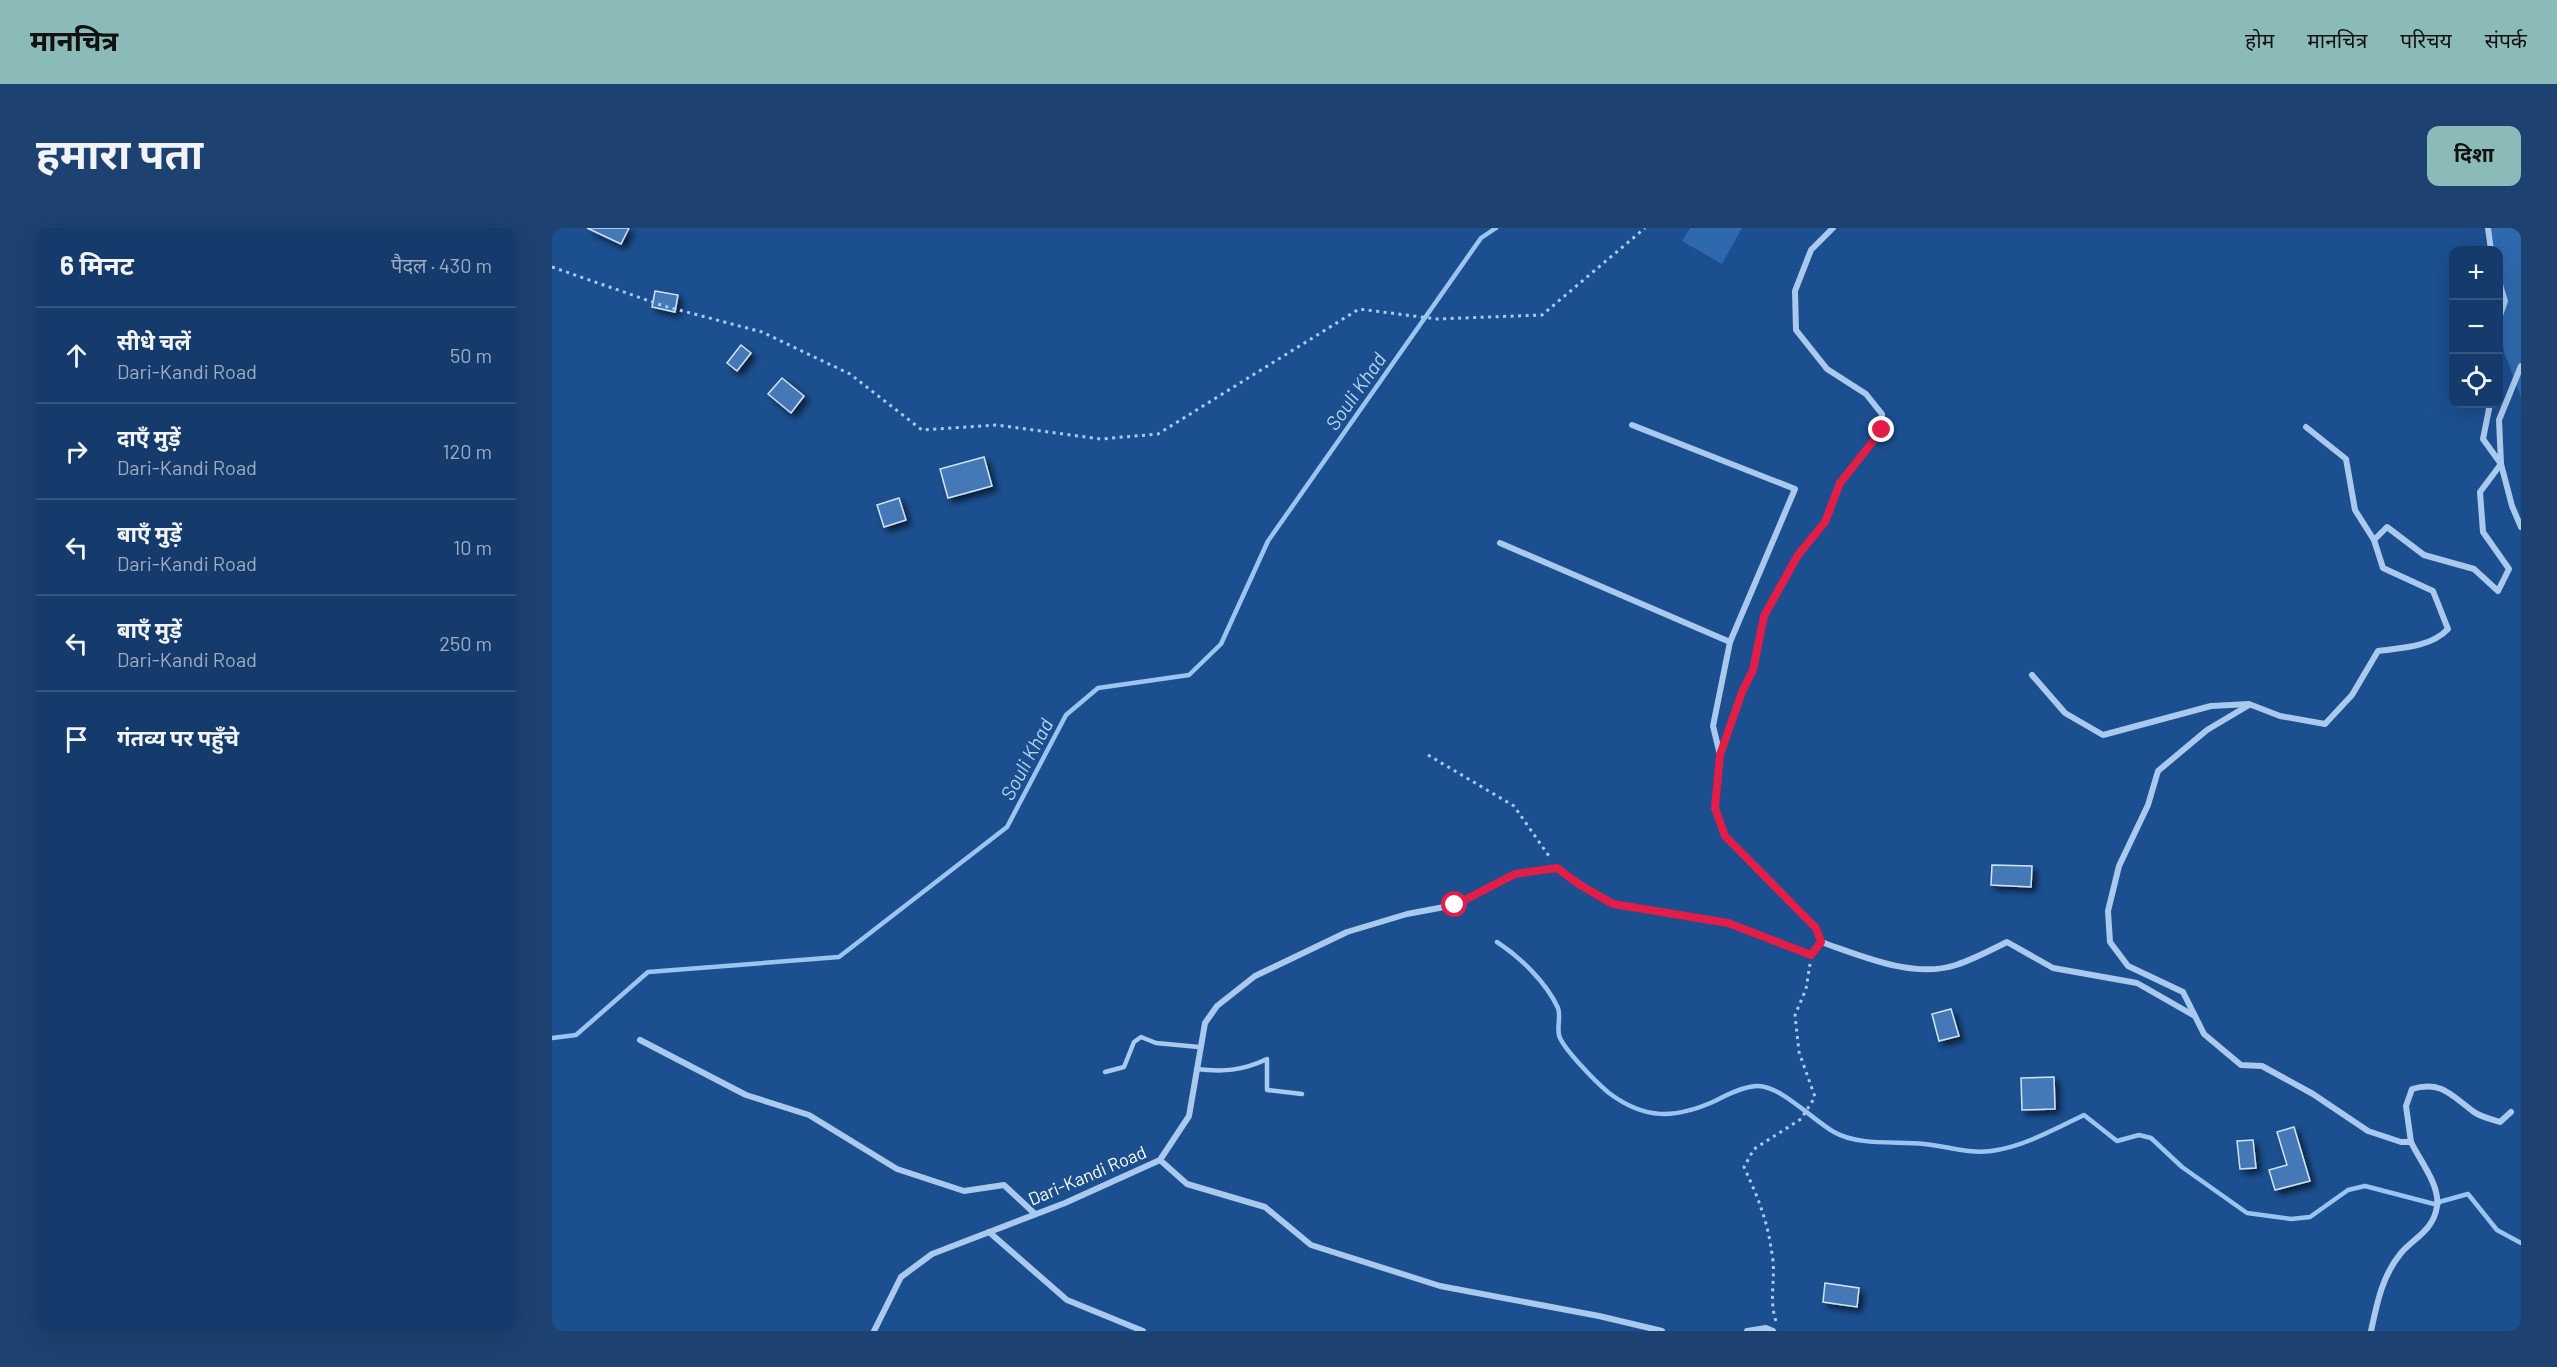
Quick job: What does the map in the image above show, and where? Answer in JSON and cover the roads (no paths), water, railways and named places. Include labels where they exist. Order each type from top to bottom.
[{"type":"street","points":[[1833,228],[1811,250],[1795,291],[1796,330],[1827,369],[1866,394],[1882,414],[1882,430],[1840,483],[1825,522],[1798,555],[1764,616],[1753,670],[1742,692],[1720,755],[1715,808],[1725,836],[1816,928],[1821,942],[1891,964],[1923,969],[1955,965],[2007,942],[2053,968],[2137,983],[2195,1016]]},
{"type":"street","points":[[2488,228],[2490,246]]},
{"type":"street","points":[[2521,366],[2499,420],[2501,464],[2512,506],[2521,527]]},
{"type":"street","points":[[2489,408],[2483,440],[2501,464]]},
{"type":"street","points":[[1632,425],[1795,489],[1730,642],[1713,726],[1720,755]]},
{"type":"street","points":[[2032,675],[2066,713],[2103,735],[2211,706],[2249,704],[2280,716],[2325,724],[2352,695],[2378,651],[2409,647],[2440,638],[2448,629],[2433,591],[2383,568],[2374,540],[2355,510],[2346,459],[2306,427]]},
{"type":"street","points":[[2374,540],[2387,526],[2424,555],[2474,569],[2498,591],[2509,569],[2483,532],[2480,492],[2501,464]]},
{"type":"street","points":[[1500,543],[1730,642]]},
{"type":"street","points":[[2249,704],[2207,730],[2158,771],[2148,805],[2119,866],[2108,911],[2110,942],[2128,966],[2183,992],[2204,1034],[2241,1065],[2262,1066],[2313,1094],[2368,1131],[2401,1142],[2412,1142]]},
{"type":"street","name":"Dari-Kandi Road","points":[[874,1331],[901,1277],[932,1254],[1035,1214],[1160,1160],[1189,1116],[1199,1047],[1205,1023],[1217,1006],[1255,976],[1347,932],[1407,914],[1455,905],[1515,874],[1557,868],[1580,885],[1613,904],[1728,923],[1811,955],[1821,942]]},
{"type":"street","points":[[640,1041],[746,1095],[809,1115],[897,1169],[964,1191],[1004,1185],[1035,1214]]},
{"type":"street","points":[[2371,1331],[2381,1286],[2401,1253],[2419,1239],[2433,1220],[2438,1204],[2432,1180],[2412,1142],[2406,1106],[2412,1089],[2426,1084],[2451,1092],[2475,1113],[2500,1122],[2511,1112]]},
{"type":"street","points":[[1160,1160],[1187,1184],[1264,1208],[1311,1245],[1440,1286],[1599,1316],[1662,1331]]},
{"type":"street","points":[[989,1232],[1067,1300],[1143,1331]]},
{"type":"street","points":[[1747,1331],[1766,1328],[1773,1331]]},
{"type":"lane","points":[[1105,1072],[1124,1067],[1134,1042],[1141,1037],[1156,1043],[1199,1047]]},
{"type":"lane","points":[[1196,1070],[1227,1073],[1251,1067],[1268,1059],[1267,1090],[1302,1094]]},
{"type":"waterway","name":"Souli Khad","points":[[552,1038],[576,1035],[648,972],[839,957],[1007,827],[1066,715],[1098,688],[1189,675],[1221,644],[1268,541],[1481,238],[1496,228]]},
{"type":"waterway","points":[[1497,942],[1515,955],[1547,989],[1558,1008],[1559,1035],[1581,1066],[1609,1093],[1622,1102],[1648,1112],[1660,1114],[1687,1111],[1741,1089],[1766,1087],[1786,1097],[1826,1127],[1844,1136],[1866,1141],[1924,1144],[1982,1152],[2027,1142],[2084,1115],[2117,1141],[2139,1135],[2151,1138],[2182,1167],[2247,1213],[2291,1219],[2310,1217],[2348,1190],[2365,1186],[2438,1205],[2439,1202],[2468,1194],[2497,1230],[2521,1243]]}]
